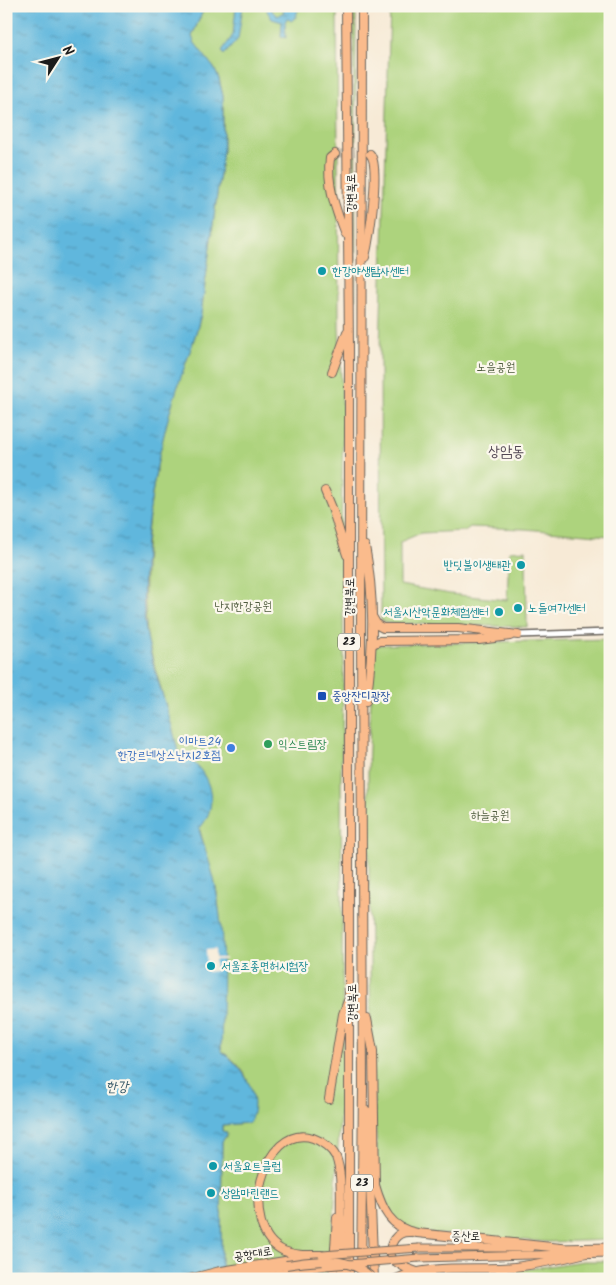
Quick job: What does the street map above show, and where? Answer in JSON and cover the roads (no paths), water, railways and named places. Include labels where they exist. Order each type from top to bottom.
[{"type":"highway","points":[[340,6],[346,40]]},
{"type":"highway","name":"강변북로","points":[[346,6],[349,328],[349,1279]]},
{"type":"highway","name":"강변북로","points":[[361,1279],[363,1087],[363,720],[361,634],[362,6]]},
{"type":"highway","points":[[336,154],[330,158],[328,168],[336,211],[347,238]]},
{"type":"highway","points":[[362,273],[372,222],[374,163],[370,154]]},
{"type":"highway","points":[[332,372],[349,328]]},
{"type":"highway","points":[[325,491],[349,564]]},
{"type":"highway","points":[[362,531],[371,576],[373,618],[371,668],[363,720]]},
{"type":"highway","points":[[373,618],[376,625],[383,628],[480,629],[518,635]]},
{"type":"highway","points":[[480,629],[483,636],[481,640]]},
{"type":"highway","points":[[372,644],[380,641],[481,640],[518,635]]},
{"type":"highway","points":[[363,996],[372,1052],[375,1185],[380,1203],[390,1220],[399,1228],[417,1233]]},
{"type":"highway","points":[[330,1099],[342,1014],[349,997]]},
{"type":"highway","points":[[363,1087],[368,1126],[373,1279]]},
{"type":"highway","points":[[322,1255],[299,1255],[276,1246],[263,1229],[259,1219],[259,1185],[273,1155],[282,1146],[299,1137],[319,1140],[335,1155],[338,1164],[342,1279]]},
{"type":"highway","points":[[341,1222],[344,1182],[349,1164]]},
{"type":"highway","points":[[333,1279],[339,1185]]},
{"type":"highway","points":[[418,1276],[393,1261],[390,1251],[396,1236],[405,1232],[561,1248]]},
{"type":"highway","points":[[396,1279],[441,1270],[514,1267],[586,1253]]},
{"type":"highway","points":[[204,1279],[327,1260],[352,1264],[373,1279]]},
{"type":"main road","name":"증산로","points":[[322,1255],[419,1248],[610,1247]]},
{"type":"main road","name":"증산로","points":[[326,1266],[419,1258],[610,1253]]},
{"type":"main road","name":"공항대로","points":[[188,1279],[218,1271],[322,1255]]},
{"type":"main road","name":"공항대로","points":[[242,1279],[326,1266]]},
{"type":"street","points":[[518,635],[610,632]]},
{"type":"water","name":"한강","points":[[6,6],[205,6],[192,36],[194,42],[214,68],[223,96],[223,150],[201,314],[162,441],[147,529],[143,587],[144,613],[149,648],[178,752],[197,766],[209,786],[210,808],[206,819],[199,829],[216,886],[222,934],[221,1051],[243,1073],[252,1092],[254,1103],[249,1123],[222,1125],[222,1131],[226,1132],[227,1135],[222,1141],[222,1279],[6,1279]]},
{"type":"water","points":[[236,6],[243,6],[238,39],[224,55],[222,51],[233,35]]},
{"type":"water","points":[[268,6],[271,6],[272,11],[277,16],[284,12],[281,6],[299,6],[296,17],[291,21],[287,18],[285,22],[286,38],[281,36],[282,22],[272,19],[267,11]]},
{"type":"tunnel","points":[[335,154],[355,152],[368,154]]},
{"type":"place","name":"한강야생탐사센터","points":[[322,271]]},
{"type":"place","name":"반딧불이생태관","points":[[521,565]]},
{"type":"place","name":"노들여가센터","points":[[518,608]]},
{"type":"place","name":"서울시산악문화체험센터","points":[[499,612]]},
{"type":"place","name":"중앙잔디광장","points":[[322,696]]},
{"type":"place","name":"익스트림장","points":[[268,744]]},
{"type":"place","name":"이마트24 한강르네상스난지2호점","points":[[231,748]]},
{"type":"place","name":"서울조종면허시험장","points":[[211,966]]},
{"type":"place","name":"서울요트클럽","points":[[213,1166]]},
{"type":"place","name":"상암마린랜드","points":[[211,1193]]},
{"type":"district","name":"상암동","points":[[506,452]]},
{"type":"park label","name":"노을공원","points":[[496,367]]},
{"type":"park label","name":"난지한강공원","points":[[243,606]]},
{"type":"park label","name":"하늘공원","points":[[490,815]]}]
